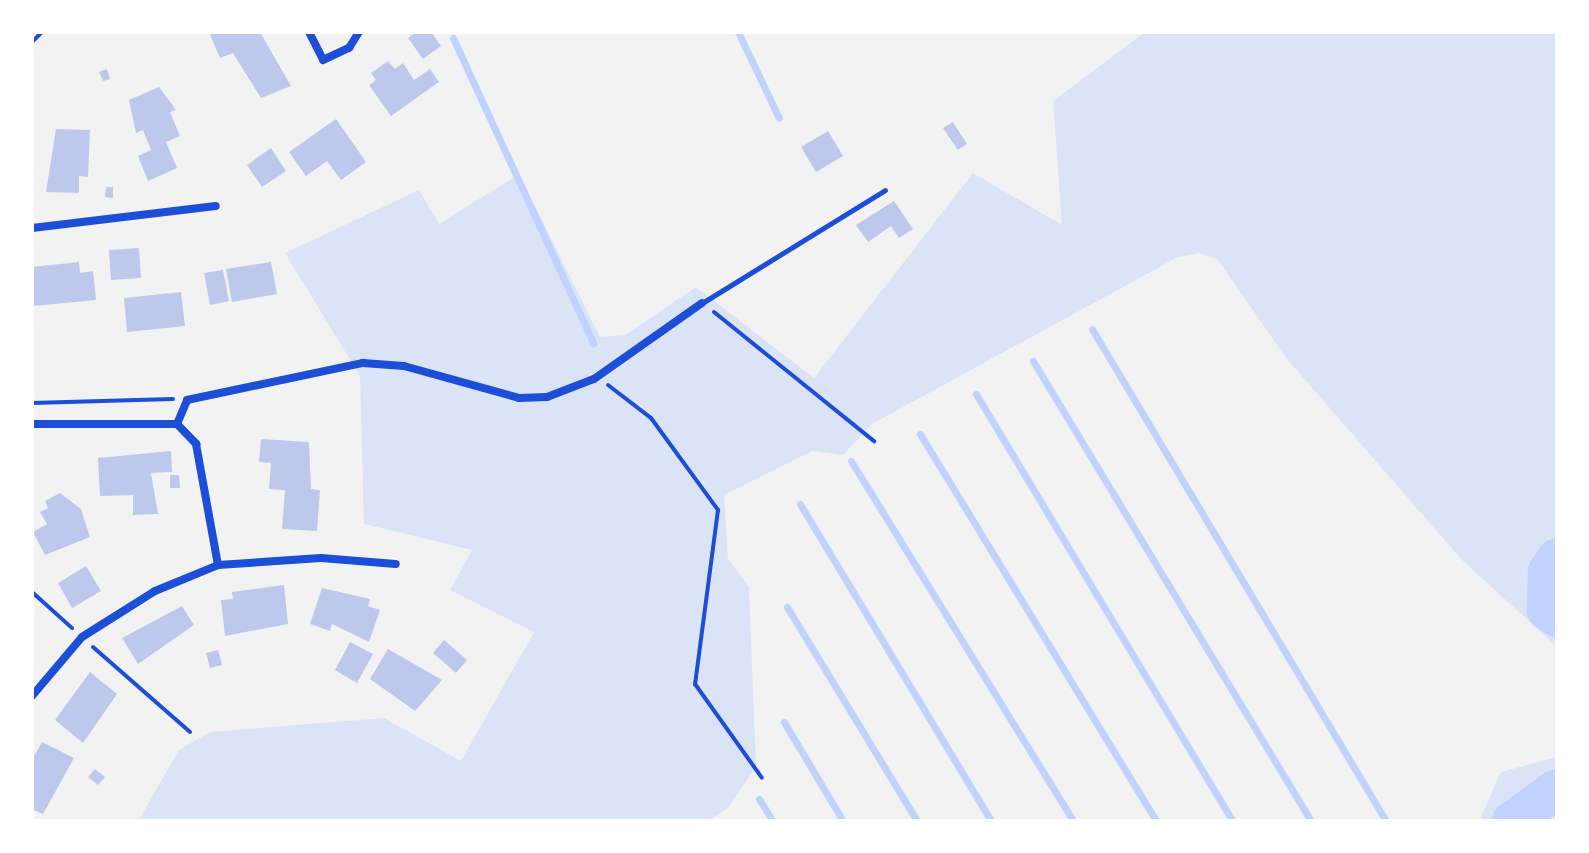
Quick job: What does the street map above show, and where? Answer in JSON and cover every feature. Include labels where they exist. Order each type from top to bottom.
[{"type":"street","points":[[309,32],[323,60],[349,48],[359,32]]},
{"type":"street","points":[[32,228],[216,206]]},
{"type":"street","points":[[177,424],[187,400],[363,363],[404,366],[519,398],[547,397],[594,379],[702,303]]},
{"type":"street","points":[[32,424],[177,424],[196,444],[218,565]]},
{"type":"street","points":[[32,696],[82,637],[155,591],[218,565],[321,558],[396,564]]},
{"type":"lane","points":[[702,303],[885,190]]},
{"type":"path","points":[[32,42],[42,32]]},
{"type":"path","points":[[702,303],[874,441]]},
{"type":"path","points":[[594,379],[651,418],[718,510],[695,684],[762,778]]},
{"type":"path","points":[[32,403],[187,400]]},
{"type":"path","points":[[32,592],[190,732]]},
{"type":"shaded area","points":[[1145,32],[1557,32],[1557,647],[1462,560],[1286,358],[1218,260],[1200,253],[1178,257],[872,424],[843,455],[812,451],[724,495],[728,559],[749,587],[756,767],[728,808],[708,821],[138,821],[179,750],[210,732],[384,718],[461,761],[534,632],[450,590],[472,550],[364,524],[360,376],[285,253],[419,190],[439,224],[519,174],[600,337],[625,335],[696,287],[814,378],[973,173],[1062,225],[1053,101]]},
{"type":"shaded area","points":[[1557,757],[1557,821],[1479,821],[1501,772]]},
{"type":"building","points":[[209,32],[260,32],[291,86],[261,98],[233,53],[220,58]]},
{"type":"building","points":[[416,32],[431,32],[441,46],[423,59],[408,38]]},
{"type":"building","points":[[388,61],[395,69],[403,63],[414,80],[430,69],[439,82],[391,116],[369,85],[376,80],[371,73]]},
{"type":"building","points":[[107,69],[110,79],[103,81],[99,72]]},
{"type":"building","points":[[159,87],[176,110],[170,112],[180,136],[166,142],[177,168],[148,181],[138,156],[151,150],[143,130],[136,133],[129,100]]},
{"type":"building","points":[[336,119],[366,162],[341,180],[327,161],[306,176],[289,152]]},
{"type":"building","points":[[953,122],[967,144],[958,150],[943,128]]},
{"type":"building","points":[[56,129],[90,130],[88,177],[79,176],[79,193],[46,192]]},
{"type":"building","points":[[828,131],[843,156],[816,172],[801,147]]},
{"type":"building","points":[[271,148],[286,171],[262,187],[247,165]]},
{"type":"building","points":[[106,187],[113,187],[113,198],[105,197]]},
{"type":"building","points":[[894,201],[913,229],[899,238],[891,226],[868,242],[856,225]]},
{"type":"building","points":[[139,248],[141,278],[111,280],[109,250]]},
{"type":"building","points":[[79,262],[80,273],[93,271],[96,300],[33,306],[32,267]]},
{"type":"building","points":[[271,262],[277,294],[232,302],[226,269]]},
{"type":"building","points":[[223,270],[229,301],[210,305],[204,273]]},
{"type":"building","points":[[181,292],[185,326],[127,332],[124,298]]},
{"type":"building","points":[[261,439],[309,442],[311,489],[320,490],[317,531],[282,529],[285,490],[269,489],[271,463],[259,462]]},
{"type":"building","points":[[171,451],[172,472],[151,473],[158,514],[133,515],[133,495],[100,496],[98,458]]},
{"type":"building","points":[[170,475],[179,475],[180,488],[170,488]]},
{"type":"building","points":[[60,493],[81,509],[90,537],[45,555],[33,532],[47,524],[40,512],[48,508],[45,501]]},
{"type":"building","points":[[86,566],[101,591],[72,608],[58,583]]},
{"type":"building","points":[[284,585],[288,624],[225,636],[221,600],[233,599],[232,592]]},
{"type":"building","points":[[322,588],[370,599],[368,606],[380,610],[369,642],[332,624],[330,631],[310,624]]},
{"type":"building","points":[[182,606],[194,625],[138,664],[122,638]]},
{"type":"building","points":[[444,640],[467,660],[456,673],[433,653]]},
{"type":"building","points":[[350,642],[373,654],[357,683],[335,670]]},
{"type":"building","points":[[388,649],[442,680],[415,711],[370,679]]},
{"type":"building","points":[[218,650],[222,665],[210,668],[206,653]]},
{"type":"building","points":[[90,672],[117,694],[83,743],[55,720]]},
{"type":"building","points":[[42,742],[74,758],[43,814],[32,809],[32,760]]},
{"type":"building","points":[[95,769],[105,777],[98,785],[88,777]]},
{"type":"waterway","points":[[738,32],[779,118]]},
{"type":"waterway","points":[[453,38],[593,343]]},
{"type":"waterway","points":[[1092,329],[1386,821]]},
{"type":"waterway","points":[[1033,361],[1311,821]]},
{"type":"waterway","points":[[976,394],[1233,821]]},
{"type":"waterway","points":[[920,434],[1156,821]]},
{"type":"waterway","points":[[851,461],[1073,821]]},
{"type":"waterway","points":[[800,504],[991,821]]},
{"type":"waterway","points":[[1557,558],[1548,572],[1547,610],[1557,617]]},
{"type":"waterway","points":[[787,607],[917,821]]},
{"type":"waterway","points":[[784,722],[843,821]]},
{"type":"waterway","points":[[1512,821],[1557,789]]},
{"type":"waterway","points":[[759,799],[773,821]]}]
